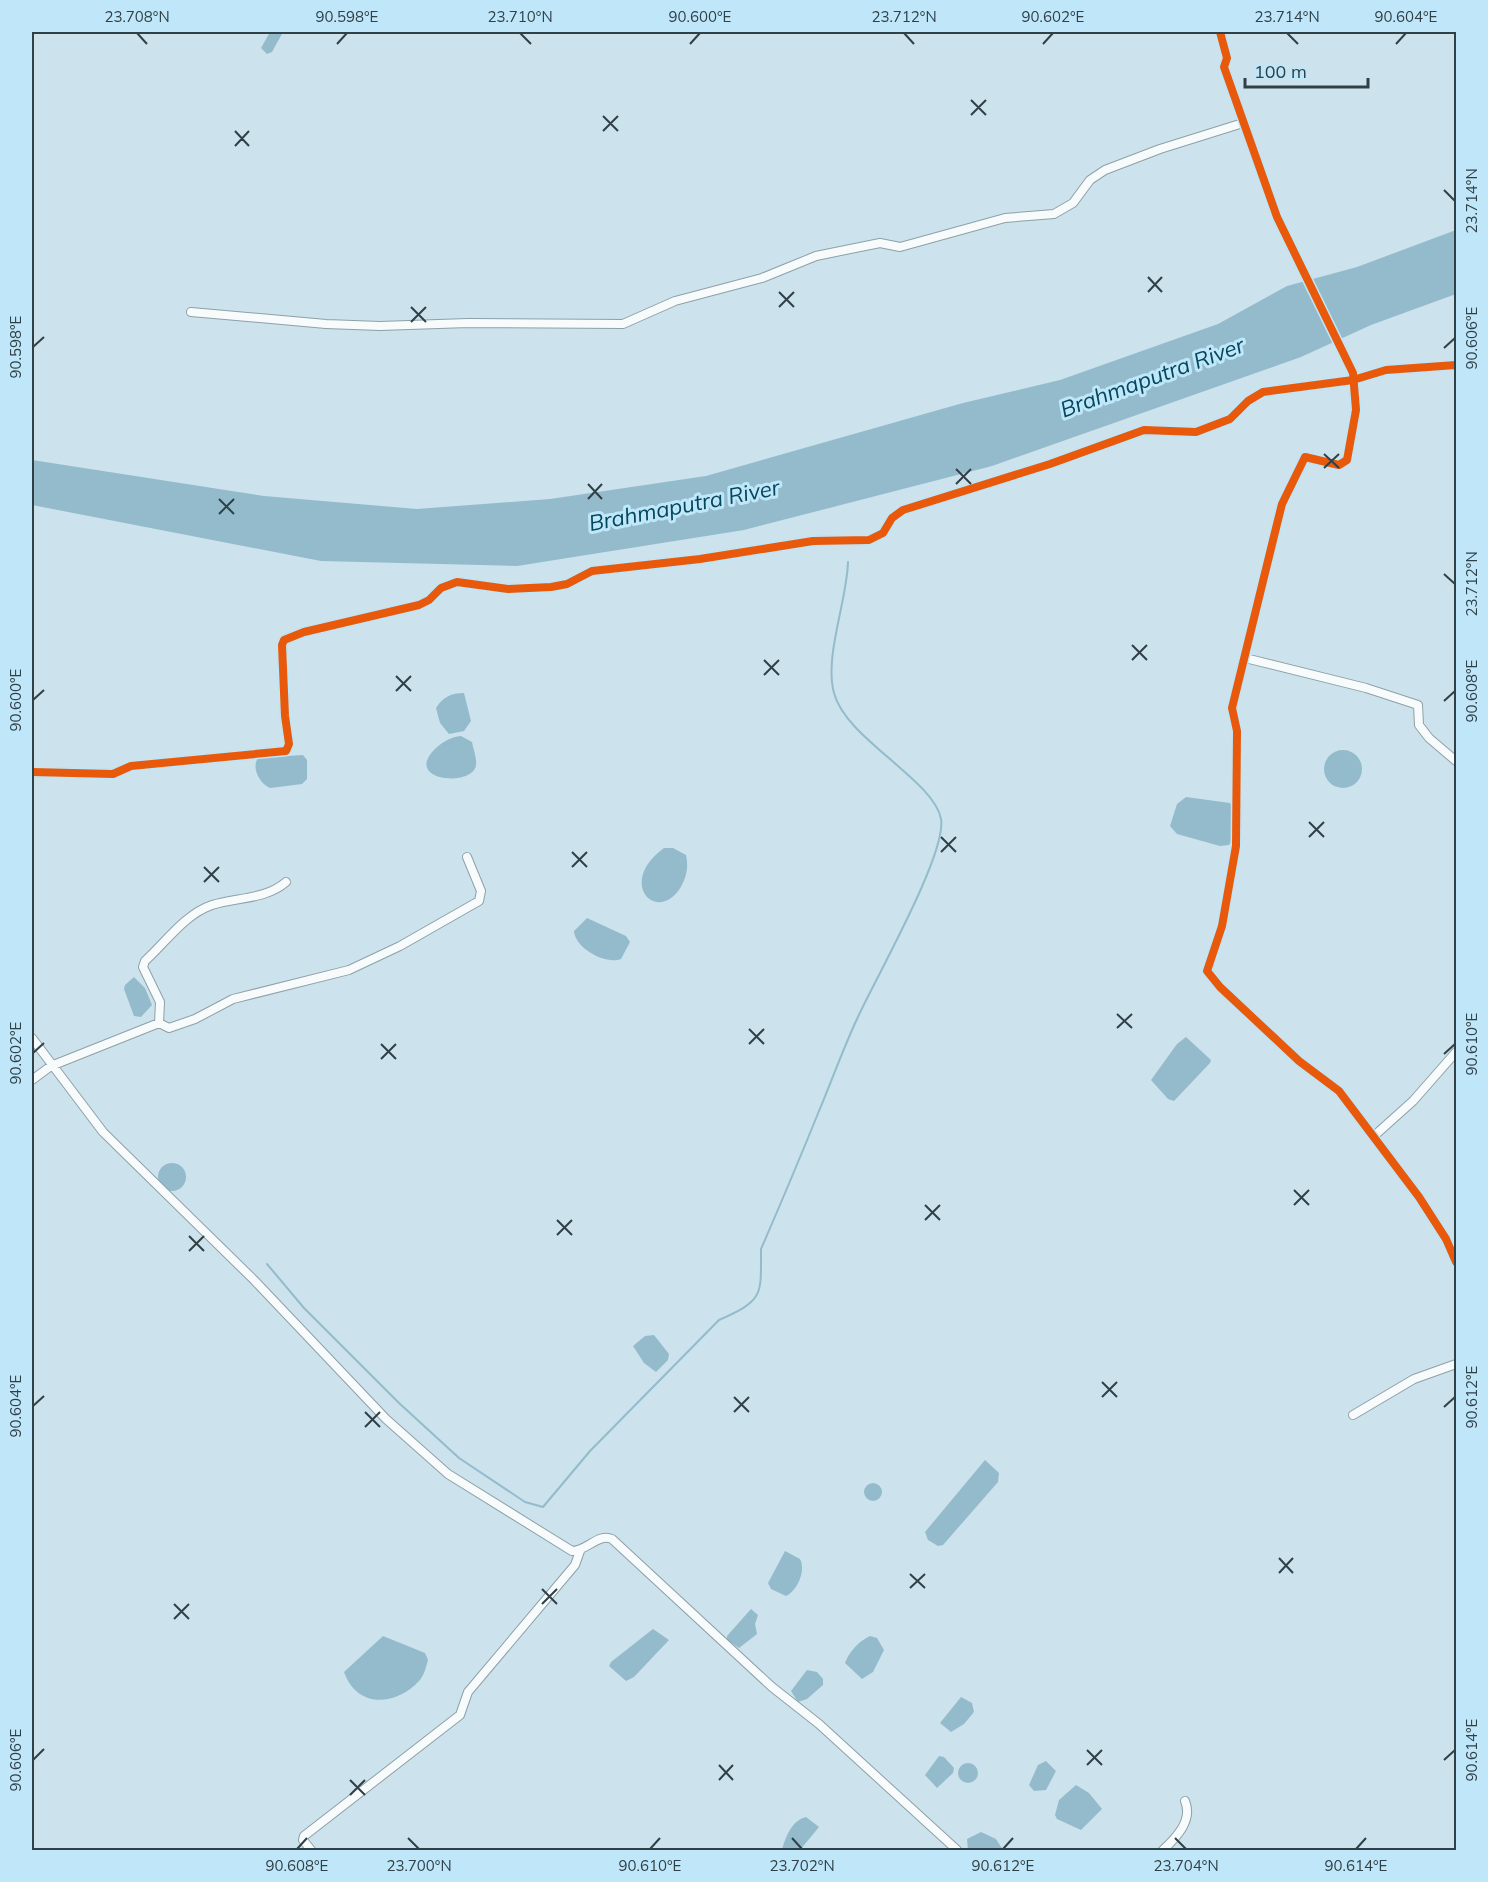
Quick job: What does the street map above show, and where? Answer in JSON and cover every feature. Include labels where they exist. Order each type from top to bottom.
[{"type":"street","points":[[1220,32],[1227,58],[1224,67],[1243,123],[1291,247],[1353,377],[1356,410],[1347,460],[1339,465],[1309,457],[1302,460],[1282,504],[1232,708],[1237,731],[1236,846],[1222,926],[1207,971],[1220,987],[1299,1061],[1339,1091],[1419,1197],[1446,1239],[1456,1262]]},
{"type":"street","points":[[191,312],[326,324],[380,326],[468,323],[623,324],[675,301],[762,278],[816,255],[880,243],[900,247],[1005,218],[1054,214],[1073,202],[1090,180],[1105,170],[1160,149],[1243,123]]},
{"type":"street","points":[[32,772],[113,774],[131,766],[286,751],[289,744],[285,716],[282,645],[284,640],[298,633],[418,605],[429,600],[441,588],[457,582],[507,589],[551,587],[567,584],[592,571],[700,559],[802,542],[869,540],[883,533],[892,518],[903,510],[1050,464],[1144,430],[1196,432],[1230,419],[1248,401],[1263,392],[1386,370],[1456,365]]},
{"type":"street","points":[[1245,658],[1355,685],[1418,705],[1419,725],[1429,738],[1456,761]]},
{"type":"street","points":[[32,1080],[51,1066],[159,1023],[169,1028],[233,999],[289,983],[335,975],[400,946],[479,902],[481,891],[467,857]]},
{"type":"street","points":[[159,1023],[160,1002],[143,967],[145,961],[177,928],[210,906],[268,893],[286,882]]},
{"type":"street","points":[[32,1038],[103,1132],[254,1280],[338,1372],[402,1435],[448,1474],[572,1551],[580,1551],[601,1538],[612,1539],[772,1687],[819,1724],[957,1851]]},
{"type":"street","points":[[1374,1136],[1413,1101],[1456,1052]]},
{"type":"street","points":[[1353,1415],[1414,1379],[1456,1364]]},
{"type":"street","points":[[311,1851],[303,1840],[304,1836],[460,1715],[468,1692],[575,1564],[580,1551]]},
{"type":"street","points":[[1163,1851],[1188,1819],[1189,1811],[1185,1801]]},
{"type":"water","points":[[270,32],[283,32],[272,52],[267,54],[261,48]]},
{"type":"water","name":"Brahmaputra River","points":[[1456,230],[1456,294],[1371,325],[1301,357],[992,466],[744,530],[517,566],[321,561],[32,505],[32,460],[264,496],[417,509],[550,499],[706,476],[963,403],[1060,380],[1218,324],[1287,286],[1357,267]]},
{"type":"water","points":[[464,693],[471,721],[464,731],[449,734],[440,723],[436,708],[448,696]]},
{"type":"water","points":[[461,736],[472,742],[476,765],[472,772],[464,777],[453,778],[442,778],[432,774],[427,768],[428,759],[436,748],[451,738]]},
{"type":"water","points":[[1343,750],[1356,756],[1362,769],[1356,782],[1343,788],[1330,782],[1324,769],[1330,756]]},
{"type":"water","points":[[303,755],[307,760],[307,779],[302,784],[270,788],[263,783],[256,771],[258,758]]},
{"type":"water","points":[[1186,797],[1230,803],[1234,824],[1233,836],[1229,845],[1220,846],[1177,834],[1170,826],[1177,804]]},
{"type":"water","points":[[664,848],[673,848],[686,855],[687,869],[679,890],[670,899],[660,902],[651,900],[645,894],[642,885],[643,874],[650,861]]},
{"type":"water","points":[[587,918],[626,936],[630,942],[621,959],[607,960],[599,957],[585,949],[580,943],[574,931]]},
{"type":"water","points":[[134,977],[145,988],[152,1005],[141,1017],[134,1016],[124,989]]},
{"type":"water","points":[[1186,1037],[1211,1060],[1174,1101],[1168,1099],[1151,1080],[1177,1044]]},
{"type":"water","points":[[172,1163],[182,1167],[186,1177],[182,1187],[172,1191],[162,1187],[158,1177],[162,1167]]},
{"type":"water","points":[[654,1335],[669,1354],[668,1360],[656,1372],[644,1363],[633,1346],[645,1336]]},
{"type":"water","points":[[985,1460],[999,1473],[998,1482],[943,1545],[938,1546],[928,1540],[925,1532]]},
{"type":"water","points":[[873,1483],[879,1486],[882,1492],[879,1498],[873,1501],[867,1498],[864,1492],[867,1486]]},
{"type":"water","points":[[785,1551],[800,1559],[802,1564],[797,1585],[786,1596],[771,1589],[768,1583]]},
{"type":"water","points":[[751,1609],[758,1615],[755,1624],[757,1634],[739,1648],[727,1640],[727,1636]]},
{"type":"water","points":[[653,1629],[669,1640],[634,1677],[626,1681],[609,1666],[611,1662]]},
{"type":"water","points":[[383,1636],[425,1653],[428,1660],[422,1677],[410,1689],[389,1699],[378,1700],[358,1693],[344,1672]]},
{"type":"water","points":[[870,1636],[877,1638],[884,1650],[873,1672],[862,1679],[845,1663],[855,1647]]},
{"type":"water","points":[[807,1670],[817,1672],[823,1679],[823,1685],[807,1699],[798,1702],[791,1691]]},
{"type":"water","points":[[961,1697],[972,1703],[974,1712],[964,1724],[951,1732],[940,1723]]},
{"type":"water","points":[[939,1756],[944,1757],[954,1768],[953,1773],[937,1788],[925,1775]]},
{"type":"water","points":[[1046,1761],[1056,1771],[1046,1790],[1034,1791],[1029,1785],[1038,1765]]},
{"type":"water","points":[[964,1763],[972,1763],[978,1769],[978,1777],[972,1783],[964,1783],[958,1777],[958,1769]]},
{"type":"water","points":[[1076,1785],[1089,1793],[1102,1809],[1081,1830],[1057,1819],[1055,1815],[1059,1800]]},
{"type":"water","points":[[806,1817],[819,1827],[800,1850],[782,1850],[793,1826]]},
{"type":"water","points":[[981,1832],[996,1839],[1003,1850],[968,1850],[967,1839]]},
{"type":"waterway","points":[[267,1264],[304,1308],[399,1403],[459,1458],[525,1502],[543,1507],[590,1451],[719,1320],[745,1307],[757,1295],[761,1277],[761,1249],[852,1030],[922,888],[940,836],[941,819],[935,804],[923,789],[855,727],[842,710],[834,693],[832,663],[848,562]]},
{"type":"cycle path","points":[[1220,32],[1227,58],[1224,67],[1277,217],[1353,373],[1356,410],[1347,460],[1339,465],[1305,457],[1282,504],[1232,708],[1237,731],[1236,846],[1222,926],[1207,971],[1220,987],[1299,1061],[1339,1091],[1419,1197],[1446,1239],[1456,1262]]},
{"type":"cycle path","points":[[32,772],[113,774],[131,766],[286,751],[289,744],[285,716],[282,645],[284,640],[304,632],[419,605],[429,600],[441,588],[457,582],[508,589],[551,587],[567,584],[592,571],[700,559],[813,541],[869,540],[883,533],[892,518],[903,510],[1050,464],[1144,430],[1196,432],[1230,419],[1248,401],[1263,392],[1353,380],[1386,370],[1456,365]]}]
